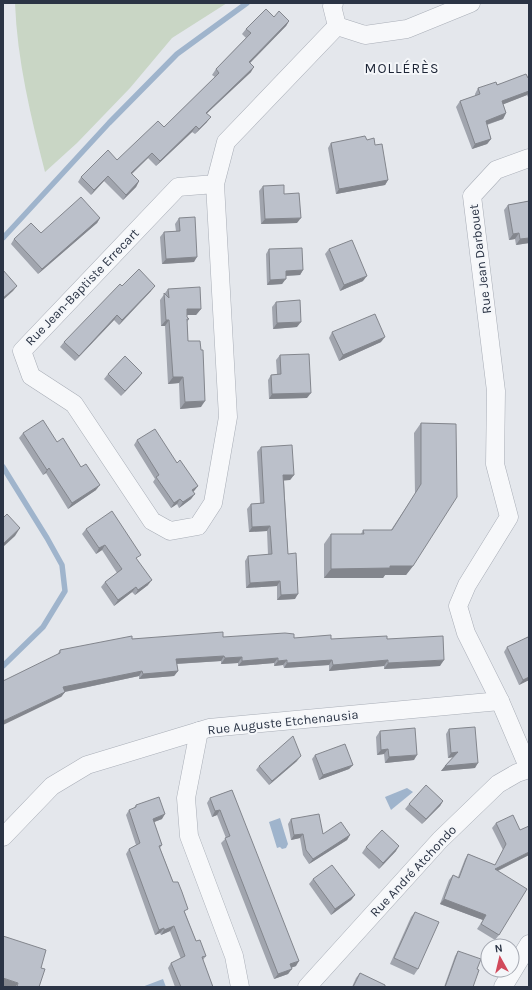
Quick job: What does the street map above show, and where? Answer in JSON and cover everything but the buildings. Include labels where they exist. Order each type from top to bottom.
[{"type":"street","points":[[334,3],[332,6],[337,26],[365,35],[407,29],[471,3]]},
{"type":"street","name":"Rue Jean-Baptiste Errecart","points":[[215,184],[178,187],[22,351],[32,376],[74,404],[152,521],[170,531],[198,526],[213,503],[228,417],[215,184],[226,142],[337,26]]},
{"type":"street","name":"Rue Jean Darbouet","points":[[529,158],[496,170],[472,196],[496,391],[495,464],[509,517],[467,585],[458,606],[466,633],[500,701],[510,730],[529,769]]},
{"type":"street","name":"Rue Auguste Etchenausia","points":[[3,837],[52,786],[87,765],[209,728],[500,701]]},
{"type":"street","points":[[199,731],[186,798],[190,836],[234,956],[240,987]]},
{"type":"street","name":"Rue André Atchondo","points":[[307,987],[440,840],[498,784],[517,773],[529,769]]},
{"type":"street","points":[[503,987],[529,944]]},
{"type":"green space","points":[[15,3],[227,3],[172,38],[130,88],[77,143],[45,172],[22,67],[16,24]]},
{"type":"water","points":[[407,788],[413,792],[391,810],[385,797]]},
{"type":"water","points":[[280,818],[288,844],[286,848],[282,849],[280,847],[277,848],[269,822]]},
{"type":"water","points":[[163,979],[166,987],[142,987]]},
{"type":"waterway","points":[[3,238],[109,123],[177,54],[247,3]]},
{"type":"waterway","points":[[3,467],[62,565],[65,591],[43,627],[3,666]]},
{"type":"district","name":"MOLLÉRÈS","points":[[402,68]]}]
